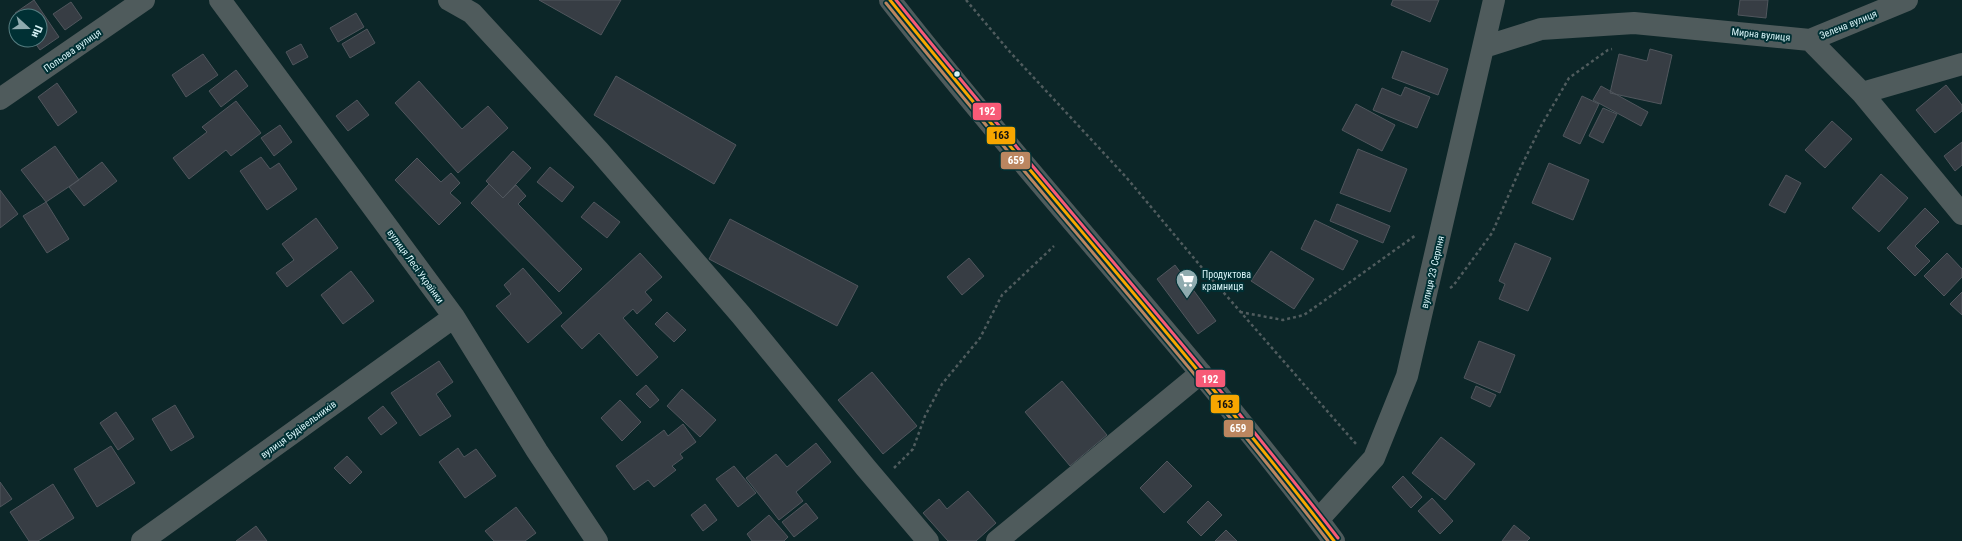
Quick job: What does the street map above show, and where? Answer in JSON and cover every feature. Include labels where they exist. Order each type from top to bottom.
[{"type":"street","name":"Польова вулиця","points":[[0,99],[144,0]]},
{"type":"street","name":"вулиця Лесі Українки","points":[[220,0],[454,317],[537,451],[597,541]]},
{"type":"street","points":[[449,0],[472,13],[599,151],[741,315],[928,541]]},
{"type":"street","points":[[890,0],[956,84],[1201,373],[1334,541]]},
{"type":"street","name":"вулиця 23 Серпня","points":[[1318,520],[1374,458],[1407,376],[1494,0]]},
{"type":"street","name":"Зелена вулиця","points":[[1810,40],[1907,0]]},
{"type":"street","name":"Мирна вулиця","points":[[1484,47],[1541,29],[1634,23],[1810,40]]},
{"type":"street","points":[[1810,40],[1862,93],[1962,214]]},
{"type":"street","points":[[1862,93],[1962,64]]},
{"type":"street","name":"вулиця Будівельників","points":[[142,541],[454,317]]},
{"type":"street","points":[[997,541],[1201,373]]},
{"type":"path","points":[[966,0],[1010,52],[1126,177],[1240,312],[1356,445],[1359,475]]},
{"type":"path","points":[[1425,300],[1454,286],[1492,233],[1530,147],[1569,78],[1608,50],[1616,48]]},
{"type":"path","points":[[1240,312],[1283,320],[1304,315],[1410,240],[1446,211]]},
{"type":"path","points":[[880,483],[913,449],[925,416],[942,384],[980,338],[1002,295],[1054,246]]},
{"type":"building","points":[[34,0],[39,8],[22,8]]},
{"type":"building","points":[[539,0],[621,0],[601,35]]},
{"type":"building","points":[[1393,0],[1439,0],[1430,22],[1391,5]]},
{"type":"building","points":[[1740,0],[1768,0],[1766,18],[1738,15]]},
{"type":"building","points":[[71,2],[82,18],[65,30],[53,14]]},
{"type":"building","points":[[356,13],[364,27],[338,42],[330,28]]},
{"type":"building","points":[[48,21],[59,37],[48,45]]},
{"type":"building","points":[[367,29],[375,43],[350,58],[342,44]]},
{"type":"building","points":[[301,44],[308,57],[293,65],[286,52]]},
{"type":"building","points":[[1650,49],[1672,55],[1661,104],[1610,93],[1619,54],[1647,61]]},
{"type":"building","points":[[1402,51],[1448,69],[1438,95],[1392,78]]},
{"type":"building","points":[[203,54],[218,75],[186,97],[172,75]]},
{"type":"building","points":[[236,70],[248,86],[221,107],[209,91]]},
{"type":"building","points":[[616,76],[736,145],[714,184],[594,115]]},
{"type":"building","points":[[419,81],[462,129],[488,106],[508,128],[458,173],[395,103]]},
{"type":"building","points":[[57,83],[77,112],[58,126],[38,97]]},
{"type":"building","points":[[1946,85],[1962,105],[1962,111],[1935,133],[1916,110]]},
{"type":"building","points":[[1601,86],[1648,112],[1641,126],[1593,100]]},
{"type":"building","points":[[1405,87],[1430,97],[1417,128],[1373,110],[1382,88],[1401,96]]},
{"type":"building","points":[[1582,96],[1599,104],[1580,144],[1563,136]]},
{"type":"building","points":[[357,100],[369,115],[348,131],[336,116]]},
{"type":"building","points":[[236,101],[261,133],[231,156],[226,150],[189,179],[173,158],[207,132],[202,127]]},
{"type":"building","points":[[1356,104],[1395,125],[1382,151],[1342,130]]},
{"type":"building","points":[[1603,108],[1617,114],[1603,143],[1589,136]]},
{"type":"building","points":[[1832,121],[1852,139],[1825,168],[1805,150]]},
{"type":"building","points":[[280,125],[292,142],[274,156],[261,138]]},
{"type":"building","points":[[1962,142],[1962,165],[1955,171],[1944,156]]},
{"type":"building","points":[[55,146],[79,180],[46,202],[21,170]]},
{"type":"building","points":[[1358,149],[1407,169],[1390,212],[1340,193]]},
{"type":"building","points":[[513,151],[531,168],[503,198],[486,181]]},
{"type":"building","points":[[261,157],[270,169],[279,163],[297,189],[267,210],[240,171]]},
{"type":"building","points":[[417,158],[441,182],[451,173],[460,183],[450,193],[461,203],[439,225],[395,180]]},
{"type":"building","points":[[102,162],[117,181],[84,206],[69,187]]},
{"type":"building","points":[[1549,163],[1589,180],[1573,220],[1532,203]]},
{"type":"building","points":[[550,167],[574,187],[562,202],[537,182]]},
{"type":"building","points":[[1881,174],[1908,198],[1879,232],[1852,208]]},
{"type":"building","points":[[1786,175],[1801,183],[1785,213],[1769,205]]},
{"type":"building","points":[[489,184],[503,198],[516,185],[526,196],[518,204],[582,269],[559,292],[471,203]]},
{"type":"building","points":[[0,190],[18,214],[0,228]]},
{"type":"building","points":[[46,202],[69,239],[47,253],[23,216]]},
{"type":"building","points":[[594,202],[620,222],[607,238],[581,217]]},
{"type":"building","points":[[1337,204],[1390,226],[1383,243],[1330,221]]},
{"type":"building","points":[[1925,208],[1939,222],[1915,246],[1930,261],[1915,276],[1887,248]]},
{"type":"building","points":[[316,218],[338,248],[287,287],[276,273],[294,260],[282,244]]},
{"type":"building","points":[[730,219],[858,286],[837,326],[709,259]]},
{"type":"building","points":[[1315,220],[1358,241],[1343,270],[1301,249]]},
{"type":"building","points":[[1515,243],[1551,258],[1528,311],[1499,299],[1505,284],[1499,281]]},
{"type":"building","points":[[1271,251],[1314,279],[1294,309],[1251,281]]},
{"type":"building","points":[[640,253],[662,277],[645,292],[652,300],[637,314],[633,309],[623,318],[658,357],[637,376],[599,333],[582,349],[561,326]]},
{"type":"building","points":[[1947,253],[1962,269],[1962,277],[1944,296],[1924,276]]},
{"type":"building","points":[[969,258],[984,276],[962,295],[947,277]]},
{"type":"building","name":"Продуктова крамниця","points":[[1175,265],[1216,321],[1198,334],[1157,279]]},
{"type":"building","points":[[523,268],[562,313],[528,343],[496,306],[511,294],[504,285]]},
{"type":"building","points":[[351,271],[374,301],[343,324],[321,295]]},
{"type":"building","points":[[1962,292],[1962,315],[1950,304]]},
{"type":"building","points":[[667,312],[686,330],[674,342],[655,324]]},
{"type":"building","points":[[1479,341],[1515,355],[1500,393],[1464,378]]},
{"type":"building","points":[[439,361],[453,382],[436,394],[451,416],[420,436],[391,393]]},
{"type":"building","points":[[872,372],[917,426],[883,454],[838,400]]},
{"type":"building","points":[[1062,381],[1107,435],[1070,466],[1025,412]]},
{"type":"building","points":[[646,385],[659,400],[650,408],[636,394]]},
{"type":"building","points":[[1476,386],[1496,395],[1490,407],[1471,398]]},
{"type":"building","points":[[682,389],[716,420],[700,437],[667,406]]},
{"type":"building","points":[[620,400],[641,422],[622,441],[601,418]]},
{"type":"building","points":[[175,405],[194,437],[171,451],[152,419]]},
{"type":"building","points":[[383,406],[397,423],[381,435],[368,418]]},
{"type":"building","points":[[116,412],[134,439],[118,450],[100,423]]},
{"type":"building","points":[[683,424],[696,442],[680,454],[683,458],[672,466],[676,470],[654,487],[648,480],[634,490],[616,466],[664,430],[668,436]]},
{"type":"building","points":[[1441,437],[1475,464],[1445,500],[1412,473]]},
{"type":"building","points":[[816,443],[831,462],[796,492],[803,501],[779,520],[746,478],[776,454],[787,467]]},
{"type":"building","points":[[111,446],[135,483],[97,507],[74,469]]},
{"type":"building","points":[[458,448],[464,457],[476,449],[496,476],[465,498],[439,462]]},
{"type":"building","points":[[347,456],[362,472],[350,484],[334,468]]},
{"type":"building","points":[[1167,461],[1192,486],[1164,513],[1140,488]]},
{"type":"building","points":[[734,466],[756,493],[738,507],[716,479]]},
{"type":"building","points":[[1403,476],[1422,497],[1411,508],[1392,487]]},
{"type":"building","points":[[0,482],[12,499],[0,507]]},
{"type":"building","points":[[53,484],[74,518],[38,541],[29,541],[10,512]]},
{"type":"building","points":[[968,491],[996,523],[976,541],[948,541],[923,513],[939,499],[947,509]]},
{"type":"building","points":[[1432,498],[1453,521],[1440,534],[1418,511]]},
{"type":"building","points":[[1208,501],[1222,515],[1201,536],[1187,522]]},
{"type":"building","points":[[806,503],[818,518],[794,537],[782,522]]},
{"type":"building","points":[[705,504],[717,520],[703,531],[691,515]]},
{"type":"building","points":[[516,507],[536,533],[525,541],[494,541],[485,531]]},
{"type":"building","points":[[769,515],[788,537],[784,541],[752,541],[747,534]]},
{"type":"building","points":[[1514,525],[1530,538],[1527,541],[1502,541]]},
{"type":"building","points":[[256,526],[267,541],[236,541]]},
{"type":"building","points":[[1226,530],[1237,541],[1215,541]]},
{"type":"transit line","name":"163","points":[[890,0],[1225,404],[1334,541]]},
{"type":"transit line","name":"192","points":[[896,0],[1006,135],[1174,335],[1284,469],[1338,538]]},
{"type":"transit line","name":"659","points":[[886,3],[996,138],[1164,338],[1274,472],[1328,541]]},
{"type":"place","name":"Продуктова крамниця","points":[[1187,300]]}]
